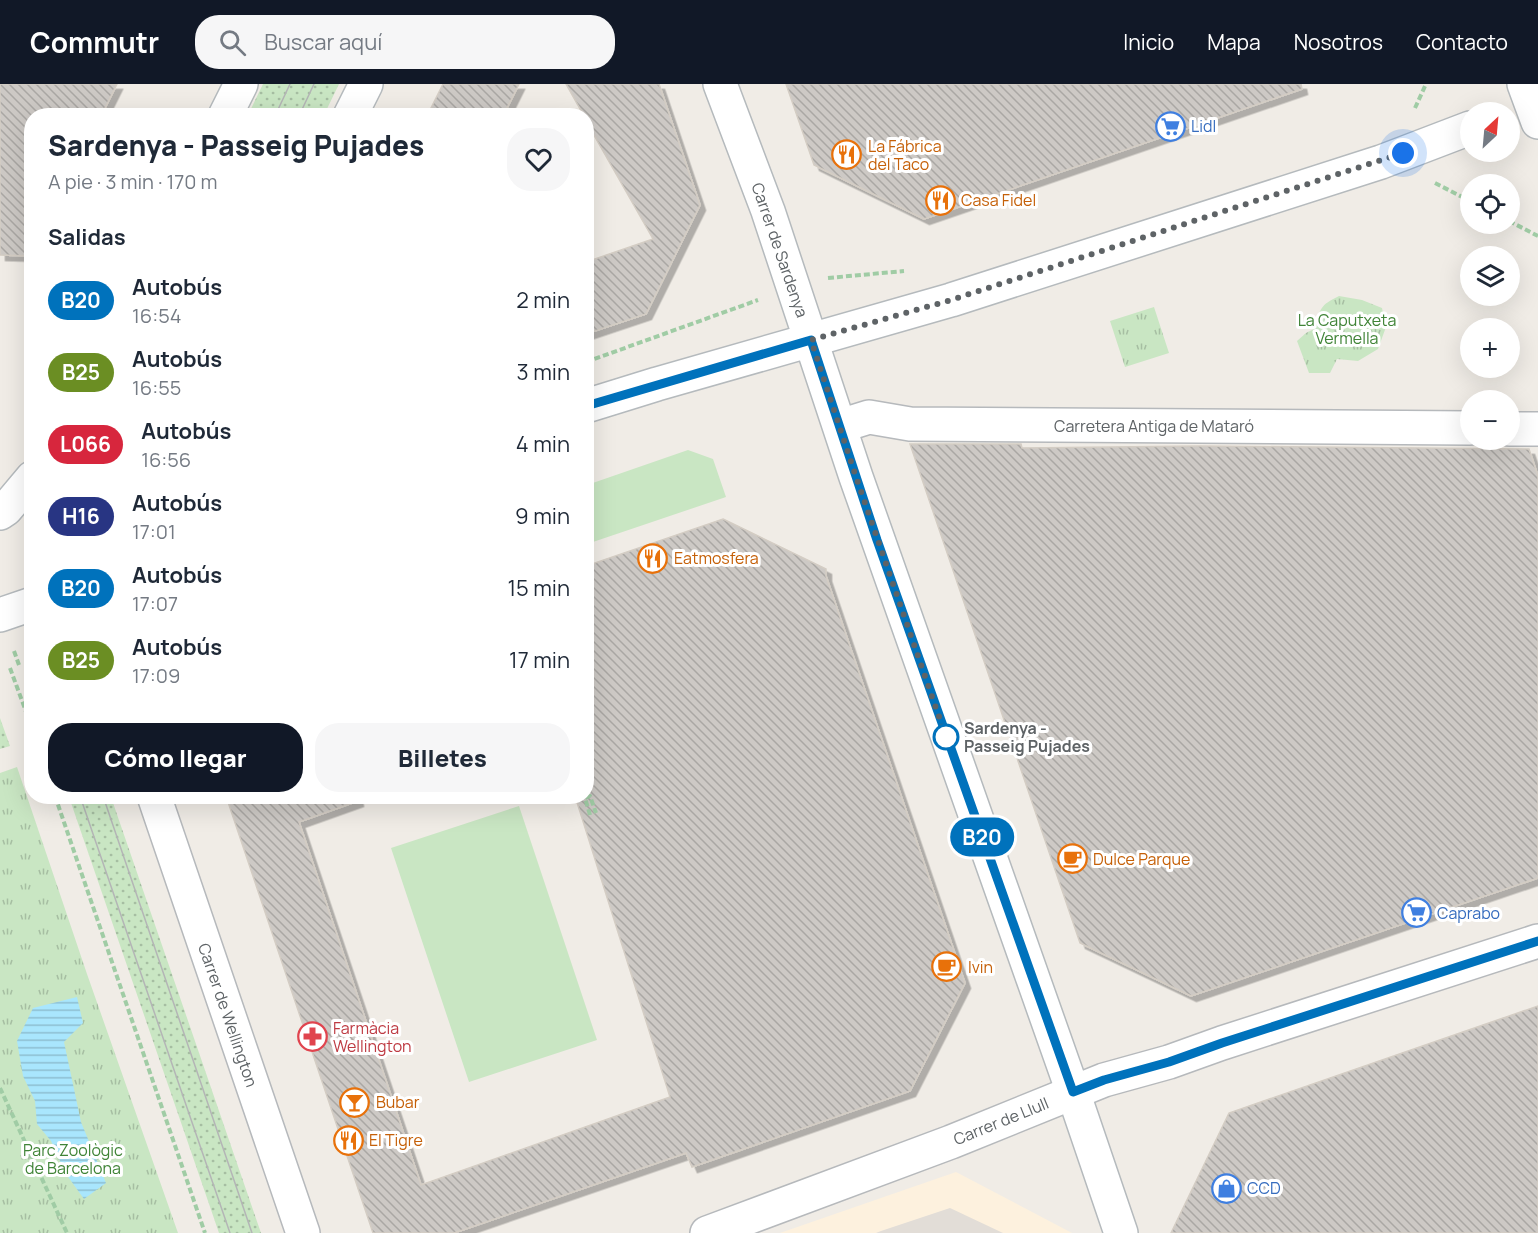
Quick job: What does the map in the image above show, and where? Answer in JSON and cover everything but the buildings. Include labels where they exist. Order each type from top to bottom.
[{"type":"street","points":[[229,108],[241,84]]},
{"type":"street","points":[[354,108],[366,84]]},
{"type":"street","name":"Carrer de Sardenya","points":[[720,84],[768,211],[856,477],[1073,1092],[1120,1233]]},
{"type":"street","points":[[594,404],[951,300],[1381,162],[1460,132]]},
{"type":"street","name":"Carretera Antiga de Mataró","points":[[840,426],[869,417],[910,424],[1460,428]]},
{"type":"street","points":[[1520,429],[1538,429]]},
{"type":"street","points":[[2,504],[24,485]]},
{"type":"street","points":[[0,615],[24,607]]},
{"type":"street","name":"Carrer de Wellington","points":[[157,804],[303,1233]]},
{"type":"street","name":"Carrer de Llull","points":[[707,1233],[951,1142],[1073,1092],[1538,941]]},
{"type":"path","points":[[1520,227],[1538,236]]},
{"type":"path","points":[[14,651],[19,665]]},
{"type":"path","points":[[10,668],[24,706]]},
{"type":"path","points":[[58,804],[205,1233]]},
{"type":"path","points":[[587,804],[590,815]]},
{"type":"path","points":[[593,804],[596,813]]},
{"type":"path","points":[[0,1088],[67,1233]]},
{"type":"shaded area","points":[[956,1172],[1072,1233],[780,1233]]},
{"type":"shaded area","points":[[950,1208],[1003,1233],[876,1233],[881,1231]]},
{"type":"green space","points":[[263,84],[339,84],[327,108],[251,108]]},
{"type":"green space","name":"La Caputxeta Vermella","points":[[1339,296],[1362,300],[1382,308],[1386,327],[1378,349],[1358,361],[1337,359],[1330,373],[1309,373],[1297,341],[1314,329],[1324,305]]},
{"type":"green space","points":[[1154,307],[1169,353],[1125,367],[1110,321]]},
{"type":"green space","points":[[688,450],[713,459],[726,497],[594,542],[594,483]]},
{"type":"green space","points":[[0,718],[10,746],[0,749]]},
{"type":"green space","name":"Parc Zoològic de Barcelona","points":[[17,767],[24,788],[24,804],[30,804],[178,1233],[0,1233],[0,773]]},
{"type":"green space","points":[[71,804],[113,804],[261,1233],[219,1233]]},
{"type":"green space","points":[[519,806],[597,1040],[469,1082],[391,848]]},
{"type":"water","points":[[77,997],[83,1023],[64,1042],[81,1122],[106,1183],[84,1199],[66,1174],[51,1141],[37,1124],[35,1101],[23,1076],[17,1041],[33,1008]]},
{"type":"tram line","points":[[279,108],[290,84]]},
{"type":"tram line","points":[[303,108],[314,84]]},
{"type":"tram line","points":[[83,804],[230,1233]]},
{"type":"tram line","points":[[106,804],[252,1233]]},
{"type":"bus line","name":"B20","points":[[594,404],[811,340],[877,540],[1073,1092],[1104,1080],[1169,1062],[1538,941]]},
{"type":"place","name":"Lidl","points":[[1170,126]]},
{"type":"place","name":"La Fábrica del Taco","points":[[847,155]]},
{"type":"place","name":"Casa Fidel","points":[[940,200]]},
{"type":"place","name":"Eatmosfera","points":[[653,558]]},
{"type":"place","name":"Sardenya - Passeig Pujades","points":[[946,737]]},
{"type":"place","name":"Dulce Parque","points":[[1072,859]]},
{"type":"place","name":"Caprabo","points":[[1416,913]]},
{"type":"place","name":"Ivin","points":[[947,967]]},
{"type":"place","name":"Farmàcia Wellington","points":[[312,1037]]},
{"type":"place","name":"Bubar","points":[[355,1102]]},
{"type":"place","name":"El Tigre","points":[[348,1140]]},
{"type":"place","name":"CCD","points":[[1226,1188]]},
{"type":"route","points":[[946,737],[811,340],[951,300],[1403,153]]}]
